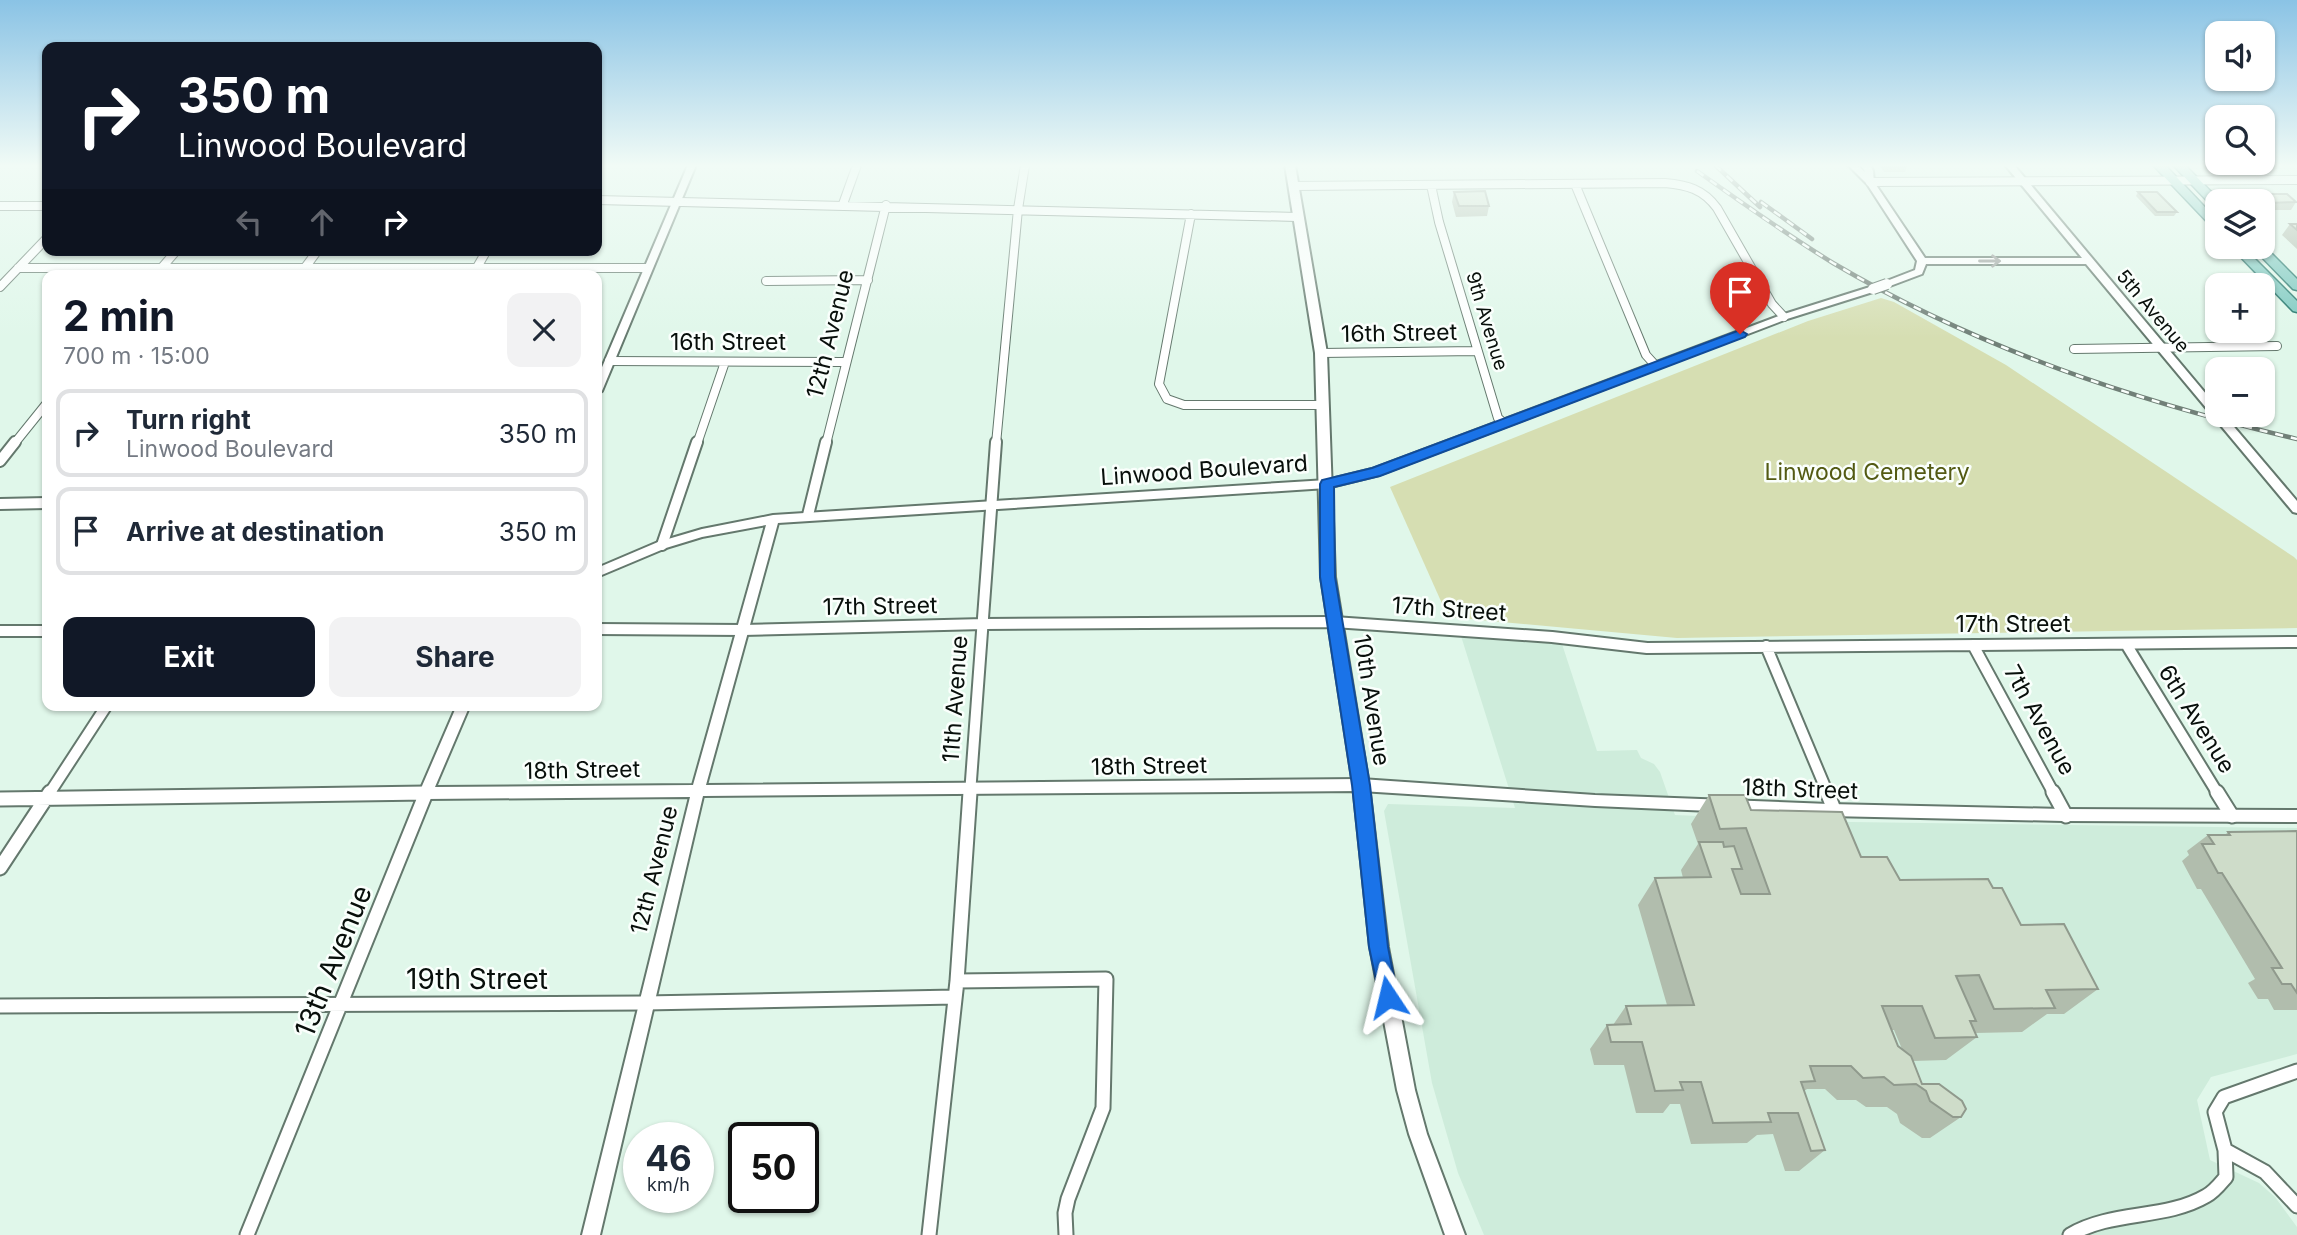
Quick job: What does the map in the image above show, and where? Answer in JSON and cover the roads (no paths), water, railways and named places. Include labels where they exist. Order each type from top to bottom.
[{"type":"main road","name":"10th Avenue","points":[[1298,223],[1321,353],[1327,484],[1326,556],[1361,785],[1379,947],[1397,1048],[1418,1133],[1455,1235]]},
{"type":"main road","points":[[2249,259],[2297,308]]},
{"type":"main road","points":[[2270,259],[2297,286]]},
{"type":"street","points":[[602,378],[668,223]]},
{"type":"street","name":"12th Avenue","points":[[808,515],[882,223]]},
{"type":"street","name":"11th Avenue","points":[[929,1235],[957,981],[984,624],[990,507],[1017,223]]},
{"type":"street","points":[[1189,223],[1159,384],[1167,399],[1184,405],[1324,405]]},
{"type":"street","name":"9th Avenue","points":[[1441,223],[1477,351],[1498,418],[1504,423]]},
{"type":"street","points":[[1591,223],[1646,355],[1656,366]]},
{"type":"street","points":[[1725,223],[1772,304],[1784,317]]},
{"type":"street","points":[[1897,223],[1922,261],[1922,268],[1914,275]]},
{"type":"street","name":"5th Avenue","points":[[2056,223],[2205,399]]},
{"type":"street","points":[[0,287],[42,243]]},
{"type":"street","points":[[160,270],[172,256]]},
{"type":"street","points":[[476,269],[483,256]]},
{"type":"street","points":[[1922,261],[2088,261]]},
{"type":"street","points":[[18,268],[88,270]]},
{"type":"street","points":[[418,270],[649,268]]},
{"type":"street","name":"Linwood Boulevard","points":[[602,571],[662,545],[702,533],[773,519],[1327,484],[1375,472],[1784,317],[1914,275]]},
{"type":"street","points":[[766,281],[868,280]]},
{"type":"street","points":[[2074,349],[2277,346]]},
{"type":"street","name":"16th Street","points":[[1321,353],[1477,351]]},
{"type":"street","name":"16th Street","points":[[609,361],[846,362]]},
{"type":"street","points":[[662,545],[725,362]]},
{"type":"street","points":[[0,461],[42,409]]},
{"type":"street","name":"5th Avenue","points":[[2229,427],[2297,509]]},
{"type":"street","points":[[0,503],[42,503]]},
{"type":"street","name":"12th Avenue","points":[[591,1235],[698,790],[773,519]]},
{"type":"street","name":"17th Street","points":[[602,629],[743,631],[984,624],[1334,622],[1552,637],[1647,648],[2297,642]]},
{"type":"street","points":[[0,631],[42,629]]},
{"type":"street","name":"6th Avenue","points":[[2126,644],[2232,816]]},
{"type":"street","name":"7th Avenue","points":[[1973,645],[2066,816]]},
{"type":"street","points":[[1766,646],[1835,812]]},
{"type":"street","points":[[0,868],[103,711]]},
{"type":"street","name":"13th Avenue","points":[[247,1235],[461,711]]},
{"type":"street","name":"18th Street","points":[[0,800],[698,790],[1361,785],[1495,796],[1835,812],[2297,816]]},
{"type":"street","points":[[957,981],[1106,979],[1102,1108],[1065,1213],[1066,1235]]},
{"type":"street","name":"19th Street","points":[[0,1006],[645,1003],[955,997]]},
{"type":"street","points":[[2070,1235],[2099,1223],[2194,1203],[2209,1195],[2226,1177],[2225,1150],[2215,1112],[2224,1097],[2297,1071]]},
{"type":"street","points":[[2225,1150],[2245,1157],[2264,1170],[2297,1206]]},
{"type":"railway","points":[[1771,223],[1833,263],[1888,293],[2000,346],[2117,389],[2297,439]]},
{"type":"railway","points":[[1789,223],[1812,239]]},
{"type":"park label","name":"Linwood Cemetery","points":[[1867,472]]}]
